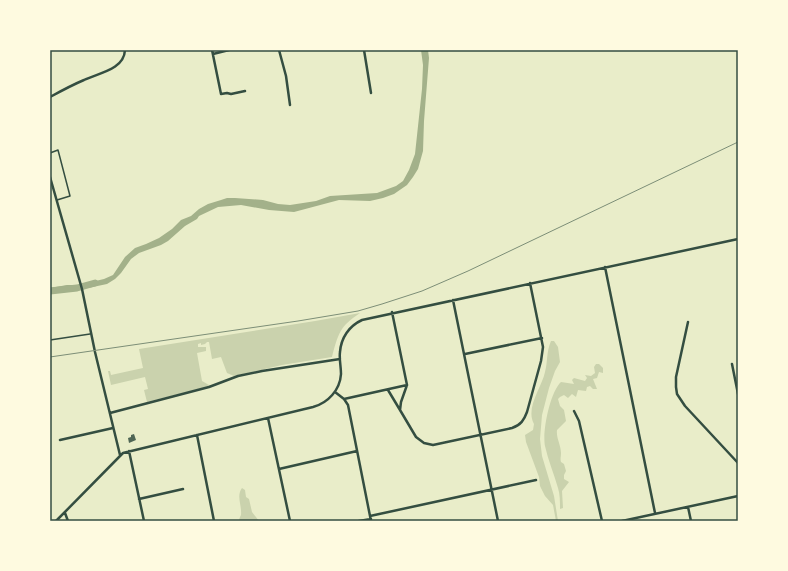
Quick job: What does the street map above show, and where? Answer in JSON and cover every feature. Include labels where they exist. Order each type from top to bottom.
[{"type":"street","points":[[50,97],[89,77],[111,69],[124,57],[125,50]]},
{"type":"street","points":[[212,50],[221,94],[231,94],[245,91]]},
{"type":"street","points":[[213,54],[229,50]]},
{"type":"street","points":[[279,50],[286,76],[290,105]]},
{"type":"street","points":[[364,50],[371,93]]},
{"type":"street","points":[[50,177],[82,289],[120,455]]},
{"type":"street","points":[[56,521],[120,455],[129,451],[319,406],[331,398],[335,392],[340,378],[342,343],[348,331],[355,323],[362,320],[392,312],[738,239]]},
{"type":"street","points":[[605,267],[655,513]]},
{"type":"street","points":[[388,390],[416,437],[424,443],[433,444],[512,428],[522,422],[527,412],[541,361],[543,347],[530,283]]},
{"type":"street","points":[[453,300],[498,521]]},
{"type":"street","points":[[392,312],[407,385],[400,410]]},
{"type":"street","points":[[688,322],[676,377],[677,394],[685,406],[738,463]]},
{"type":"street","points":[[465,354],[542,338]]},
{"type":"street","points":[[110,413],[210,388],[238,376],[340,359]]},
{"type":"street","points":[[732,364],[738,394]]},
{"type":"street","points":[[344,399],[407,385]]},
{"type":"street","points":[[335,392],[344,399],[348,405],[371,519]]},
{"type":"street","points":[[574,411],[580,421],[602,521]]},
{"type":"street","points":[[268,418],[290,521]]},
{"type":"street","points":[[60,440],[113,428]]},
{"type":"street","points":[[197,435],[214,521]]},
{"type":"street","points":[[129,451],[144,521]]},
{"type":"street","points":[[279,470],[357,451]]},
{"type":"street","points":[[359,521],[536,480]]},
{"type":"street","points":[[140,499],[183,489]]},
{"type":"street","points":[[624,521],[738,496]]},
{"type":"street","points":[[688,507],[691,521]]},
{"type":"street","points":[[65,513],[68,521]]},
{"type":"lane","points":[[50,153],[58,150],[70,196],[57,200]]},
{"type":"lane","points":[[50,340],[92,334]]},
{"type":"shaded area","points":[[421,50],[428,50],[429,58],[423,151],[418,169],[407,185],[394,194],[383,198],[370,201],[339,200],[294,212],[269,210],[241,205],[218,207],[199,216],[168,241],[139,253],[131,259],[115,279],[107,284],[88,288],[87,283],[113,275],[125,257],[135,248],[159,238],[172,229],[181,220],[191,216],[208,204],[227,198],[235,198],[263,200],[278,204],[290,205],[316,201],[330,196],[377,193],[396,186],[403,181],[415,154],[422,89],[423,65]]},
{"type":"shaded area","points":[[76,285],[77,290],[50,294],[50,288]]},
{"type":"shaded area","points":[[360,313],[348,322],[341,331],[332,357],[282,365],[234,376],[227,373],[221,357],[212,359],[209,342],[207,342],[201,345],[201,343],[198,344],[198,347],[206,347],[206,351],[197,353],[202,381],[210,386],[147,402],[144,390],[148,389],[145,377],[111,385],[108,371],[110,371],[111,375],[143,368],[139,349]]},
{"type":"shaded area","points":[[551,341],[554,341],[558,347],[560,362],[549,388],[542,415],[540,439],[542,456],[554,496],[558,521],[556,521],[553,505],[545,496],[540,486],[539,477],[526,442],[525,435],[533,430],[533,404],[545,372],[548,349]]},
{"type":"shaded area","points":[[596,364],[599,364],[603,368],[603,373],[599,372],[597,378],[593,379],[597,389],[593,389],[590,386],[587,387],[586,391],[578,390],[576,397],[572,394],[568,398],[564,395],[558,399],[560,406],[564,410],[566,421],[557,430],[557,436],[561,450],[561,462],[564,464],[566,471],[564,479],[569,482],[562,491],[563,508],[560,509],[559,490],[544,440],[550,403],[553,394],[561,382],[574,384],[572,380],[574,378],[585,381],[587,378],[585,375],[591,376],[595,373],[594,367]]},
{"type":"shaded area","points":[[242,488],[245,490],[246,497],[249,499],[252,512],[259,521],[239,521],[241,511],[239,494]]},
{"type":"building","points":[[134,434],[136,440],[129,443],[128,438]]},
{"type":"waterway","points":[[50,291],[77,288],[95,283]]},
{"type":"railway","points":[[50,357],[298,321],[358,311],[382,304],[422,291],[468,271],[738,142]]}]
